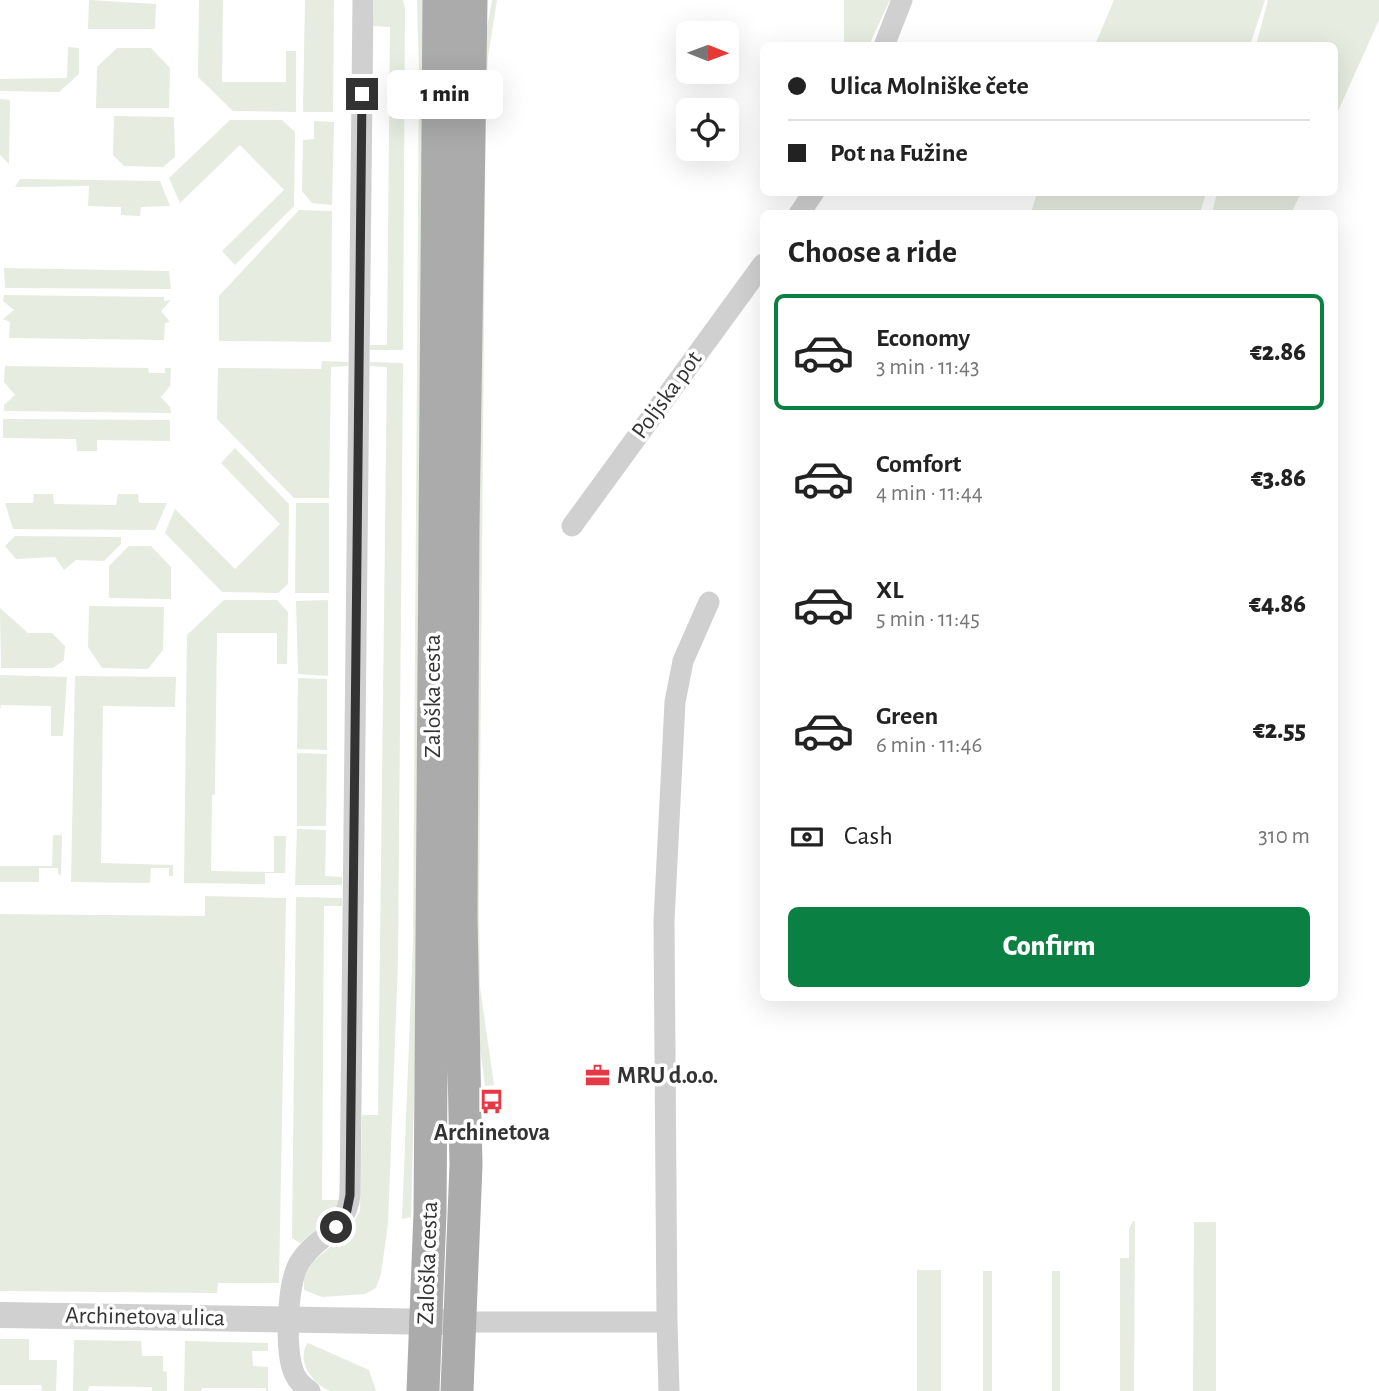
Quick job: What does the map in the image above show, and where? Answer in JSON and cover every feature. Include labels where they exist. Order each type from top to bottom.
[{"type":"main road","name":"Zaloška cesta","points":[[423,1391],[430,1213],[439,0]]},
{"type":"main road","name":"Zaloška cesta","points":[[457,1391],[466,1165],[461,917],[463,528],[471,0]]},
{"type":"street","points":[[310,1391],[294,1375],[289,1356],[289,1320],[295,1270],[307,1253],[344,1219],[350,1195],[363,0]]},
{"type":"street","points":[[886,42],[902,0]]},
{"type":"street","name":"Poljska pot","points":[[572,527],[760,268]]},
{"type":"street","points":[[669,1391],[664,921],[675,702],[683,661],[709,602]]},
{"type":"street","name":"Archinetova ulica","points":[[0,1315],[461,1322]]},
{"type":"street","name":"Zaloška cesta","points":[[461,1322],[667,1322]]},
{"type":"shaded area","points":[[89,0],[156,4],[155,29],[88,29]]},
{"type":"shaded area","points":[[199,0],[223,0],[222,82],[286,82],[286,51],[296,51],[296,112],[233,111],[198,77]]},
{"type":"shaded area","points":[[305,0],[334,0],[333,112],[303,112]]},
{"type":"shaded area","points":[[374,0],[403,0],[405,9],[403,350],[370,350],[370,345],[387,345],[390,27],[373,26]]},
{"type":"shaded area","points":[[417,0],[424,0],[418,943],[411,1217],[402,1219],[413,943],[419,72]]},
{"type":"shaded area","points":[[492,0],[497,0],[486,91],[479,907],[480,987],[494,1085],[485,1086],[475,1011],[482,56]]},
{"type":"shaded area","points":[[844,0],[890,0],[870,42],[844,42]]},
{"type":"shaded area","points":[[1114,0],[1265,0],[1251,42],[1096,42]]},
{"type":"shaded area","points":[[1268,0],[1379,0],[1379,20],[1338,111],[1338,42],[1257,42]]},
{"type":"shaded area","points":[[68,47],[79,48],[79,74],[59,92],[0,91],[0,79],[67,78]]},
{"type":"shaded area","points":[[117,48],[151,48],[170,68],[169,108],[96,108],[97,67]]},
{"type":"shaded area","points":[[0,99],[10,100],[9,164],[0,155]]},
{"type":"shaded area","points":[[114,116],[174,117],[175,157],[163,167],[124,166],[113,155]]},
{"type":"shaded area","points":[[230,120],[282,120],[295,132],[294,206],[235,265],[222,251],[284,190],[240,145],[180,203],[169,178]]},
{"type":"shaded area","points":[[314,121],[334,122],[332,205],[312,203],[302,191],[303,140],[314,139]]},
{"type":"shaded area","points":[[20,179],[160,181],[170,206],[141,207],[140,216],[121,215],[121,207],[88,206],[89,186],[15,187]]},
{"type":"shaded area","points":[[1036,196],[1205,196],[1201,210],[1032,210]]},
{"type":"shaded area","points":[[1216,196],[1300,196],[1292,210],[1213,210]]},
{"type":"shaded area","points":[[299,210],[332,211],[331,342],[219,341],[219,296]]},
{"type":"shaded area","points":[[4,268],[169,271],[171,289],[5,288]]},
{"type":"shaded area","points":[[4,295],[164,297],[164,301],[171,300],[161,311],[170,322],[165,323],[164,340],[9,338],[10,322],[3,319],[14,310],[3,301]]},
{"type":"shaded area","points":[[322,361],[348,362],[348,366],[331,367],[329,498],[294,498],[217,419],[218,368],[321,369]]},
{"type":"shaded area","points":[[370,362],[403,363],[398,962],[388,1224],[381,1274],[376,1288],[365,1294],[322,1297],[304,1290],[304,1274],[309,1265],[348,1232],[360,1211],[362,1115],[378,1115],[387,367],[370,366]]},
{"type":"shaded area","points":[[5,366],[148,368],[149,373],[165,373],[165,368],[171,368],[170,386],[161,397],[170,407],[171,413],[4,411],[4,405],[15,395],[4,382]]},
{"type":"shaded area","points":[[3,419],[170,420],[170,441],[97,440],[97,451],[77,451],[76,439],[3,438]]},
{"type":"shaded area","points":[[235,448],[289,504],[288,584],[278,593],[222,592],[165,533],[175,509],[235,569],[280,524],[221,463]]},
{"type":"shaded area","points":[[34,494],[53,494],[54,504],[116,505],[118,494],[138,494],[139,503],[167,503],[155,530],[13,529],[5,503],[33,503]]},
{"type":"shaded area","points":[[296,503],[329,503],[329,593],[295,593]]},
{"type":"shaded area","points":[[15,536],[121,537],[121,544],[104,561],[76,560],[64,570],[55,557],[16,559],[5,546]]},
{"type":"shaded area","points":[[129,546],[151,546],[171,567],[171,599],[109,598],[109,566]]},
{"type":"shaded area","points":[[224,600],[277,600],[288,612],[287,664],[277,664],[277,633],[217,633],[211,871],[274,872],[274,836],[286,836],[285,873],[265,873],[265,884],[184,883],[187,635]]},
{"type":"shaded area","points":[[328,600],[328,676],[298,674],[296,601]]},
{"type":"shaded area","points":[[89,606],[164,607],[163,650],[148,669],[102,668],[88,647]]},
{"type":"shaded area","points":[[0,608],[28,633],[52,633],[65,646],[64,660],[53,668],[1,668]]},
{"type":"shaded area","points":[[0,675],[67,677],[63,736],[51,736],[51,706],[1,705],[0,710]]},
{"type":"shaded area","points":[[75,676],[176,677],[175,707],[103,706],[101,863],[173,865],[173,876],[169,876],[169,868],[151,868],[150,883],[71,882]]},
{"type":"shaded area","points":[[298,678],[327,679],[327,750],[297,749]]},
{"type":"shaded area","points":[[297,753],[327,754],[326,826],[297,826]]},
{"type":"shaded area","points":[[297,829],[326,830],[325,876],[342,877],[342,885],[295,885]]},
{"type":"shaded area","points":[[53,835],[62,835],[61,875],[58,874],[58,868],[39,868],[39,882],[0,882],[0,866],[52,866]]},
{"type":"shaded area","points":[[205,896],[286,898],[279,1283],[218,1283],[217,1293],[0,1291],[0,914],[205,916]]},
{"type":"shaded area","points":[[296,897],[342,898],[342,906],[324,906],[322,1200],[339,1200],[333,1215],[300,1243],[292,1238]]},
{"type":"shaded area","points":[[1133,1221],[1134,1391],[1120,1391],[1120,1258],[1129,1258],[1129,1229]]},
{"type":"shaded area","points":[[1194,1222],[1216,1222],[1216,1391],[1193,1391]]},
{"type":"shaded area","points":[[917,1270],[941,1270],[941,1391],[917,1391]]},
{"type":"shaded area","points":[[983,1271],[992,1271],[992,1391],[983,1391]]},
{"type":"shaded area","points":[[1052,1271],[1060,1271],[1060,1391],[1052,1391]]},
{"type":"shaded area","points":[[0,1339],[29,1339],[29,1360],[57,1360],[56,1391],[42,1391],[41,1385],[0,1385]]},
{"type":"shaded area","points":[[74,1340],[141,1341],[142,1356],[163,1356],[163,1371],[167,1372],[167,1391],[152,1391],[152,1387],[89,1386],[88,1391],[73,1391]]},
{"type":"shaded area","points":[[185,1341],[268,1343],[268,1351],[252,1351],[253,1366],[268,1367],[268,1391],[266,1388],[202,1388],[201,1391],[184,1391]]},
{"type":"shaded area","points":[[308,1343],[369,1370],[376,1391],[331,1391],[324,1388],[312,1378],[305,1364]]},
{"type":"place","name":"MRU d.o.o.","points":[[597,1076]]},
{"type":"place","name":"Archinetova","points":[[492,1102]]},
{"type":"route","points":[[336,1227],[346,1215],[350,1195],[362,94]]}]
